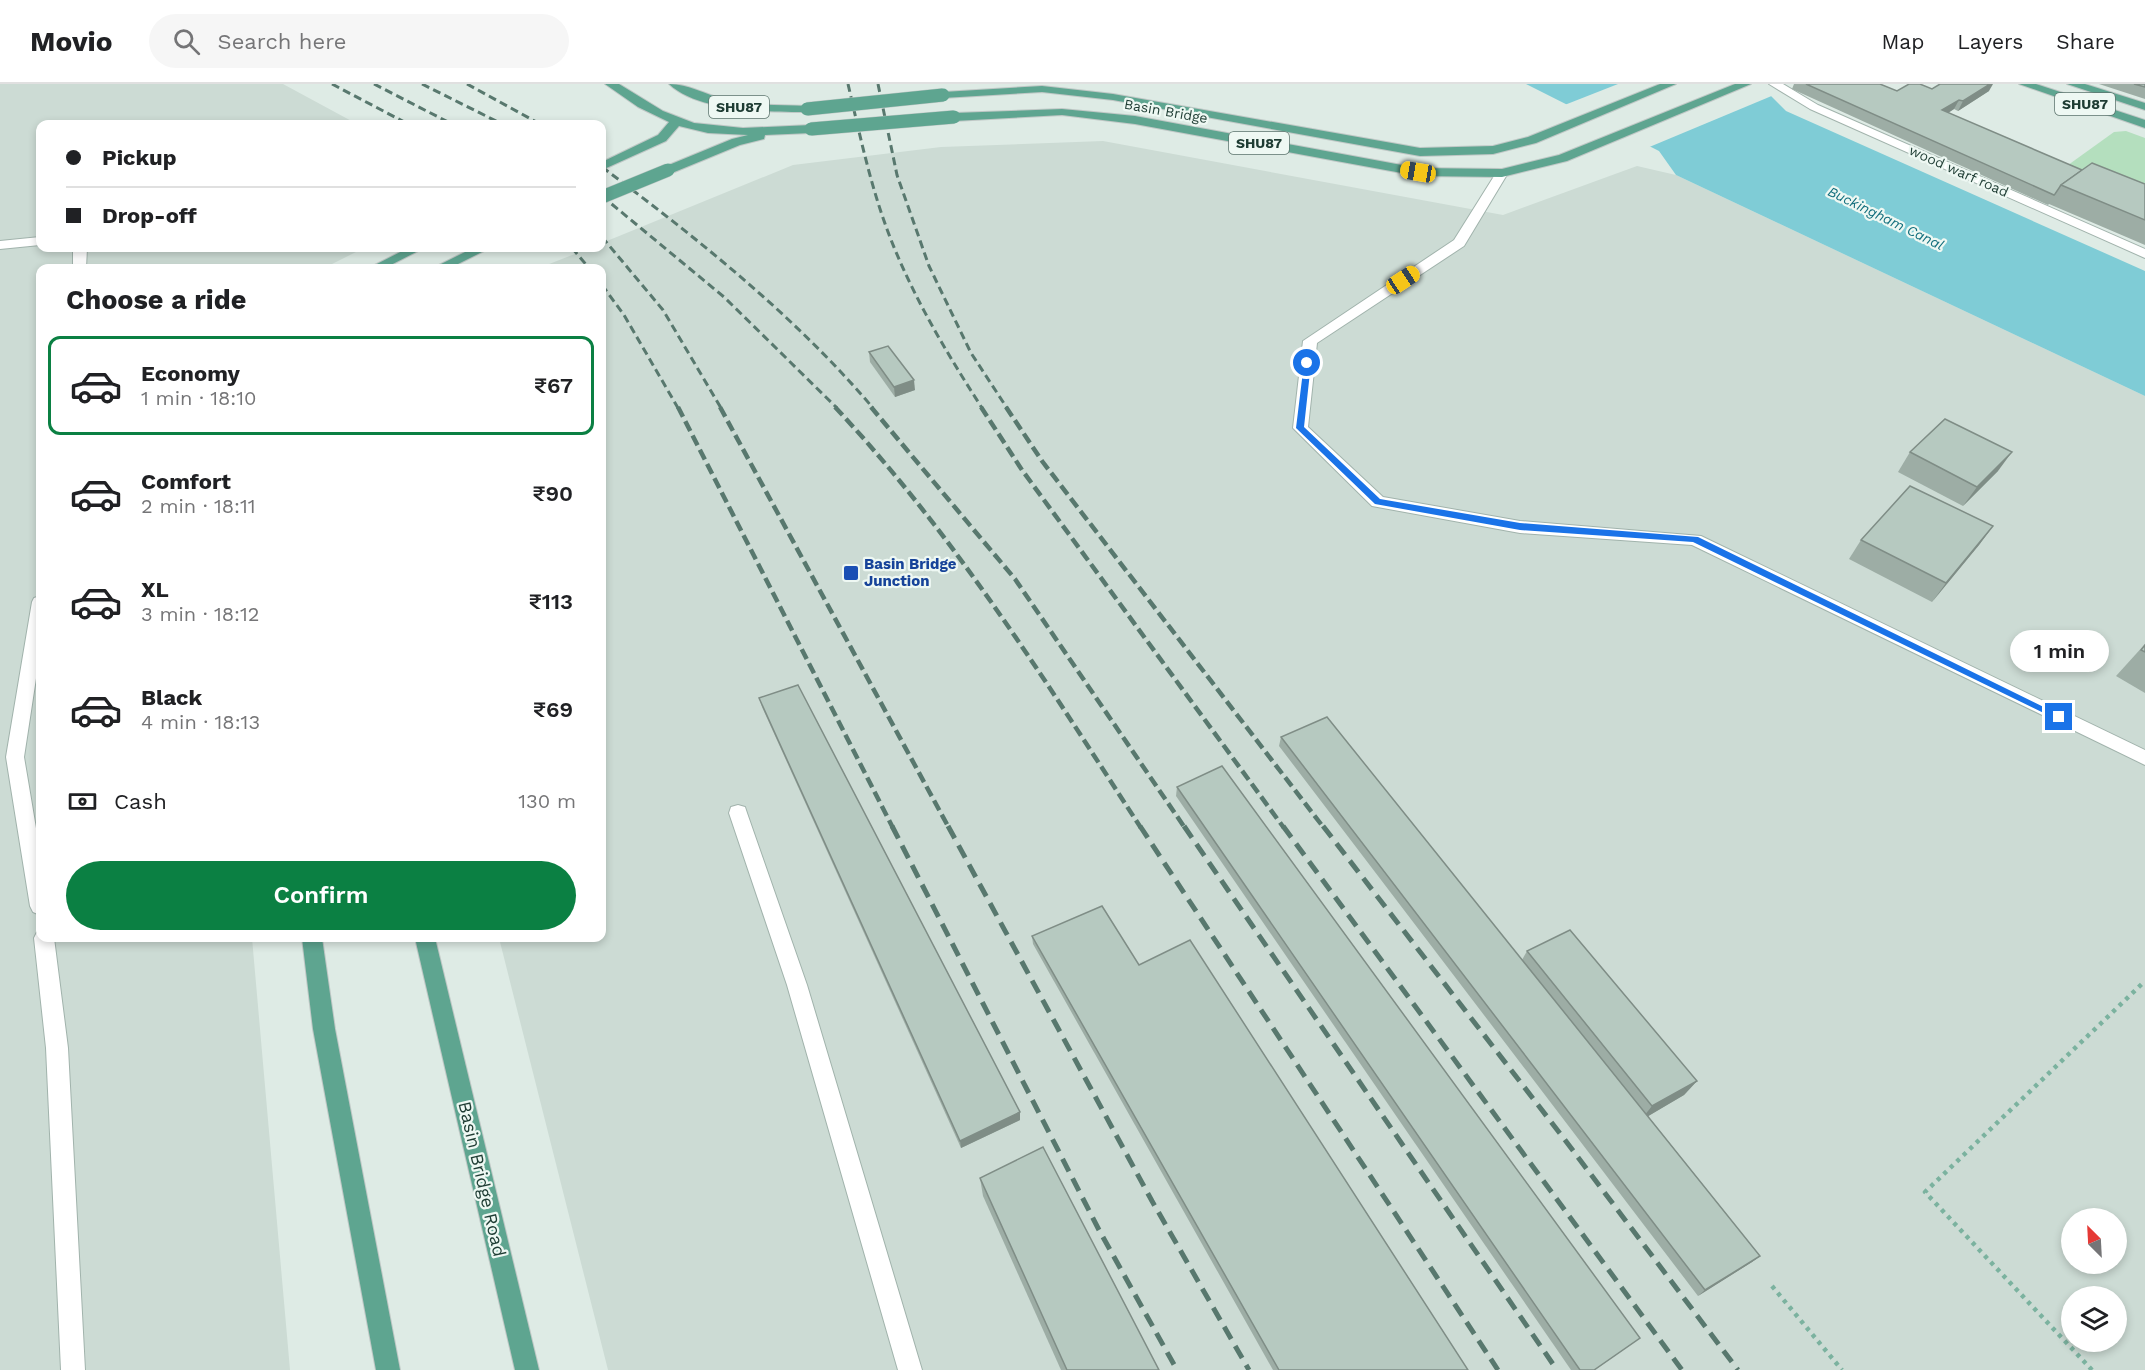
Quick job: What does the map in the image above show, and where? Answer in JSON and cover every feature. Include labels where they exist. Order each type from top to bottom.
[{"type":"main road","name":"Basin Bridge","points":[[610,84],[676,121],[711,128],[779,131],[954,117],[1072,113],[1135,120],[1418,172],[1502,173],[1563,158],[1744,84]]},
{"type":"main road","name":"Basin Bridge","points":[[675,84],[696,96],[719,104],[753,109],[807,109],[943,95],[1041,89],[1113,97],[1420,152],[1493,150],[1532,140],[1670,84]]},
{"type":"main road","name":"SHU87","points":[[2025,84],[2145,124]]},
{"type":"main road","name":"SHU87","points":[[2073,84],[2145,107]]},
{"type":"main road","points":[[606,164],[662,138],[676,121]]},
{"type":"main road","points":[[606,195],[736,142],[779,131]]},
{"type":"main road","points":[[384,264],[409,252]]},
{"type":"main road","points":[[449,264],[474,252]]},
{"type":"main road","points":[[313,942],[324,1029],[388,1370]]},
{"type":"main road","name":"Basin Bridge Road","points":[[426,942],[527,1370]]},
{"type":"street","name":"wood warf road","points":[[1775,84],[1814,106],[2145,254]]},
{"type":"street","points":[[1502,173],[1459,243],[1310,341],[1300,428],[1378,502],[1520,526],[1695,540],[2145,758]]},
{"type":"street","points":[[0,245],[36,241]]},
{"type":"street","points":[[36,627],[15,757],[36,882]]},
{"type":"street","points":[[738,813],[797,984],[910,1370]]},
{"type":"street","points":[[44,942],[57,1048],[73,1370]]},
{"type":"path","points":[[2092,1370],[1925,1192],[2145,981]]},
{"type":"path","points":[[1772,1286],[1842,1370]]},
{"type":"shaded area","points":[[0,84],[283,84],[350,120],[36,120],[36,252],[356,252],[332,264],[36,264],[36,942],[252,942],[290,1370],[0,1370]]},
{"type":"shaded area","points":[[1103,141],[1503,215],[1637,166],[1676,175],[2145,396],[2145,1370],[608,1370],[500,942],[606,942],[606,264],[549,264],[580,252],[606,252],[606,241],[793,165],[941,147]]},
{"type":"green space","points":[[2126,131],[2145,138],[2145,209],[2057,173],[2114,132]]},
{"type":"water","name":"Buckingham Canal","points":[[1526,84],[1759,84],[1786,111],[2145,271],[2145,396],[1676,175],[1659,151]]},
{"type":"pier","points":[[1618,84],[1763,84],[1774,95],[1647,148],[1562,106]]},
{"type":"building","points":[[1806,84],[1880,84],[1897,91],[1909,84],[1920,84],[1932,89],[1940,84],[1990,84],[1963,101],[1959,100],[1942,110],[2082,170],[2061,185],[2054,195]]},
{"type":"building","points":[[2092,163],[2145,184],[2145,220],[2061,185]]},
{"type":"building","points":[[888,346],[914,380],[894,387],[869,352]]},
{"type":"building","points":[[1945,419],[2012,452],[1977,487],[1910,452]]},
{"type":"building","points":[[1910,486],[1993,526],[1946,583],[1861,540]]},
{"type":"building","points":[[798,685],[1020,1112],[960,1141],[759,698]]},
{"type":"building","points":[[1327,717],[1760,1256],[1705,1290],[1281,737]]},
{"type":"building","points":[[1222,766],[1640,1338],[1594,1370],[1580,1370],[1177,787]]},
{"type":"building","points":[[1102,906],[1139,965],[1190,940],[1468,1370],[1279,1370],[1032,936]]},
{"type":"building","points":[[1570,930],[1697,1081],[1652,1106],[1527,951]]},
{"type":"building","points":[[1043,1147],[1159,1370],[1067,1370],[980,1178]]},
{"type":"railway","points":[[332,84],[400,120]]},
{"type":"railway","points":[[374,84],[444,120]]},
{"type":"railway","points":[[422,84],[494,120]]},
{"type":"railway","points":[[467,84],[533,120]]},
{"type":"railway","points":[[848,84],[874,190],[896,252],[936,332],[982,408]]},
{"type":"railway","points":[[878,84],[897,175],[929,266],[971,353],[1007,408]]},
{"type":"railway","points":[[606,170],[674,222],[778,310],[843,374],[873,408]]},
{"type":"railway","points":[[606,199],[724,297],[837,408]]},
{"type":"railway","points":[[606,242],[663,310],[721,408]]},
{"type":"railway","points":[[575,252],[586,264]]},
{"type":"railway","points":[[606,290],[624,315],[678,408]]},
{"type":"railway","points":[[678,407],[893,828]]},
{"type":"railway","points":[[720,407],[949,828]]},
{"type":"railway","points":[[835,407],[920,506],[997,610],[1141,828]]},
{"type":"railway","points":[[871,407],[1015,579],[1185,828]]},
{"type":"railway","points":[[981,407],[1022,470],[1284,828]]},
{"type":"railway","points":[[1006,407],[1042,461],[1324,828]]},
{"type":"railway","points":[[892,826],[1099,1230],[1177,1370]]},
{"type":"railway","points":[[948,826],[1152,1201],[1249,1370]]},
{"type":"railway","points":[[1140,826],[1498,1370]]},
{"type":"railway","points":[[1184,826],[1557,1370]]},
{"type":"railway","points":[[1283,826],[1682,1370]]},
{"type":"railway","points":[[1323,826],[1565,1140],[1738,1370]]},
{"type":"place","name":"Basin Bridge Junction","points":[[851,573]]},
{"type":"route","points":[[1307,363],[1300,428],[1378,502],[1520,526],[1695,540],[2059,717]]}]
